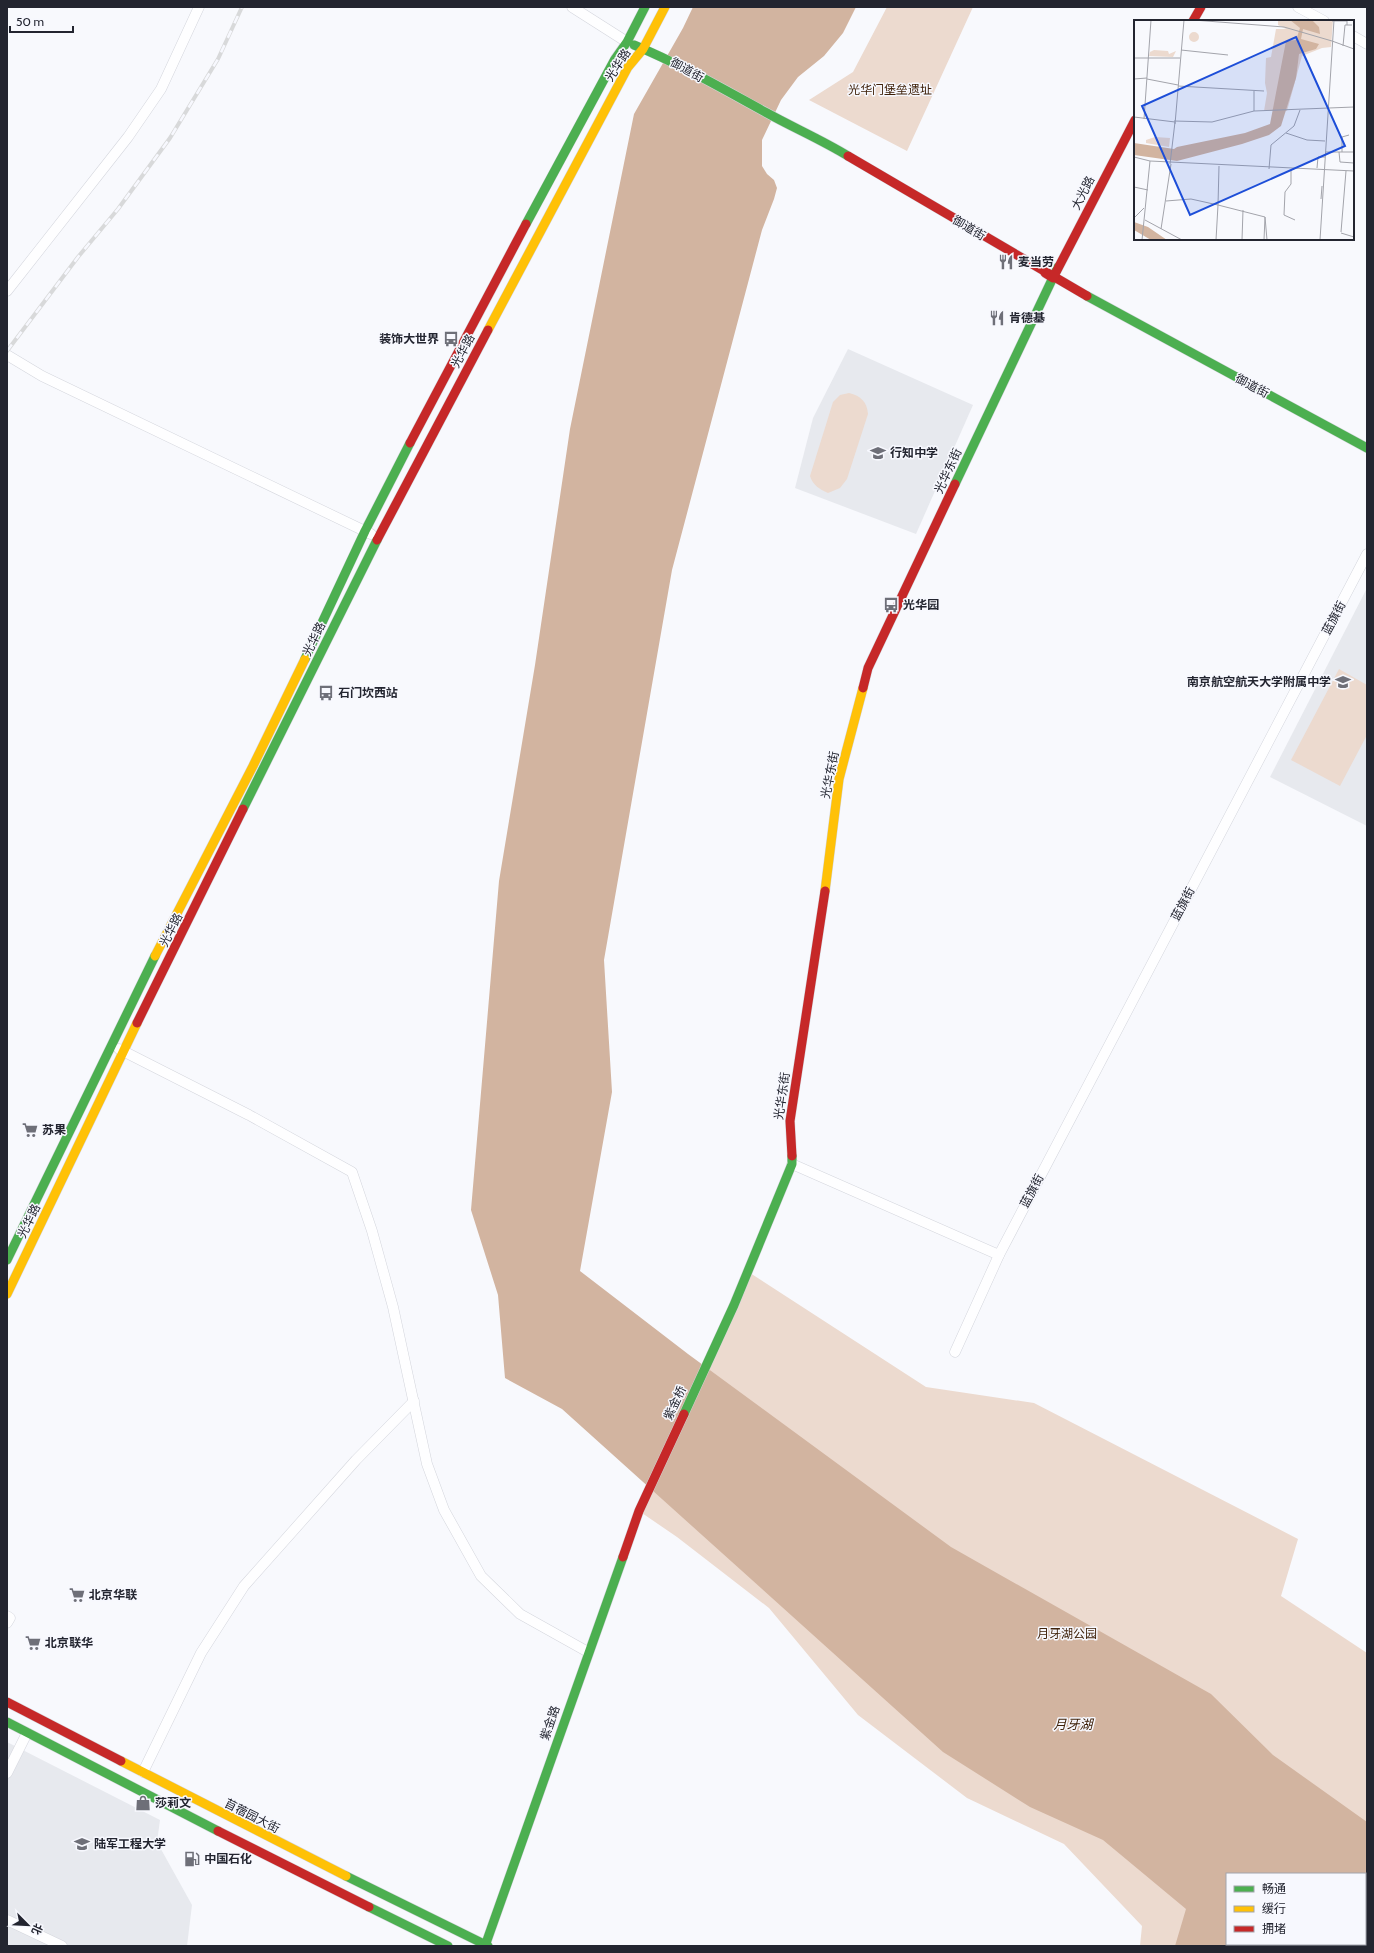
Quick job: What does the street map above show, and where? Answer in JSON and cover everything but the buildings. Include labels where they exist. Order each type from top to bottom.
[{"type":"main road","name":"光华路","points":[[7,1260],[113,1045],[178,908],[253,766],[334,599],[365,531],[427,409],[615,59],[627,42],[645,7]]},
{"type":"main road","name":"光华路","points":[[7,1294],[124,1052],[378,537],[628,67],[643,49],[665,7]]},
{"type":"main road","points":[[1193,20],[1201,7]]},
{"type":"main road","name":"御道街","points":[[627,42],[666,58],[774,117],[818,138],[1053,278],[1367,448]]},
{"type":"main road","name":"光华东街","points":[[734,1305],[792,1164],[790,1121],[825,894],[839,779],[868,668],[1053,278],[1122,142],[1134,122]]},
{"type":"main road","name":"紫金桥","points":[[639,1511],[734,1305]]},
{"type":"main road","name":"紫金路","points":[[486,1946],[588,1652],[639,1511]]},
{"type":"main road","name":"苜蓿园大街","points":[[7,1702],[144,1772],[245,1826],[486,1946]]},
{"type":"main road","points":[[7,1722],[135,1790],[181,1811],[448,1946]]},
{"type":"street","points":[[7,291],[128,137],[161,89],[199,7]]},
{"type":"street","points":[[572,7],[627,42]]},
{"type":"street","points":[[1298,7],[1322,20]]},
{"type":"street","points":[[1354,37],[1367,44]]},
{"type":"street","points":[[7,355],[42,376],[378,537]]},
{"type":"street","name":"蓝旗街","points":[[955,1352],[999,1255],[1367,554]]},
{"type":"street","points":[[113,1045],[249,1115],[352,1172],[375,1238],[393,1307],[427,1464],[444,1510],[481,1576],[520,1614],[588,1652]]},
{"type":"street","points":[[792,1164],[999,1255]]},
{"type":"street","points":[[144,1772],[202,1652],[244,1586],[356,1460],[414,1401]]},
{"type":"street","points":[[7,1616],[10,1618],[7,1623]]},
{"type":"street","points":[[7,1773],[27,1733]]},
{"type":"street","points":[[7,1920],[62,1946]]},
{"type":"shaded area","name":"行知中学","points":[[848,349],[973,405],[916,534],[795,488],[813,418]]},
{"type":"shaded area","name":"南京航空航天大学附属中学","points":[[1367,588],[1367,826],[1270,777]]},
{"type":"shaded area","name":"陆军工程大学","points":[[7,1742],[160,1820],[157,1842],[192,1905],[187,1946],[7,1946]]},
{"type":"green space","name":"光华门堡垒遗址","points":[[887,7],[973,7],[907,151],[809,100],[853,72]]},
{"type":"green space","points":[[849,393],[863,400],[868,414],[847,479],[840,488],[828,493],[817,486],[810,476],[833,402],[840,395]]},
{"type":"green space","points":[[1339,669],[1367,685],[1367,735],[1340,786],[1291,760]]},
{"type":"green space","name":"月牙湖公园","points":[[747,1271],[926,1387],[1034,1403],[1298,1539],[1281,1596],[1367,1653],[1367,1946],[1140,1946],[1142,1926],[1064,1844],[967,1798],[858,1715],[769,1608],[677,1537],[639,1511]]},
{"type":"water","name":"月牙湖","points":[[693,7],[856,7],[843,33],[824,56],[798,77],[781,100],[762,140],[762,166],[767,174],[774,180],[777,188],[762,230],[672,570],[604,960],[612,1092],[580,1271],[688,1354],[951,1547],[1211,1694],[1273,1755],[1367,1822],[1366,1884],[1366,1873],[1226,1873],[1226,1945],[1346,1946],[1175,1946],[1186,1909],[1103,1840],[1030,1807],[943,1752],[562,1409],[505,1378],[498,1295],[471,1210],[499,881],[535,665],[570,429],[634,114],[683,28]]},
{"type":"railway","points":[[7,351],[78,257],[118,209],[170,138],[218,59],[242,7]]},
{"type":"traffic: fast","points":[[526,224],[615,59],[627,42],[645,7]]},
{"type":"traffic: fast","points":[[634,45],[718,86],[848,156]]},
{"type":"traffic: fast","points":[[955,484],[1058,267]]},
{"type":"traffic: fast","points":[[1087,296],[1367,448]]},
{"type":"traffic: fast","points":[[305,659],[365,531],[410,443]]},
{"type":"traffic: fast","points":[[243,809],[377,540]]},
{"type":"traffic: fast","points":[[7,1260],[155,956]]},
{"type":"traffic: fast","points":[[684,1414],[734,1305],[792,1164],[792,1156]]},
{"type":"traffic: fast","points":[[485,1946],[623,1557]]},
{"type":"traffic: fast","points":[[7,1722],[218,1831]]},
{"type":"traffic: fast","points":[[346,1876],[488,1946]]},
{"type":"traffic: fast","points":[[369,1907],[448,1946]]},
{"type":"traffic: slow","points":[[488,330],[628,67],[643,49],[665,7]]},
{"type":"traffic: slow","points":[[155,956],[253,766],[305,659]]},
{"type":"traffic: slow","points":[[825,891],[839,779],[863,688]]},
{"type":"traffic: slow","points":[[7,1294],[137,1023]]},
{"type":"traffic: slow","points":[[121,1761],[346,1876]]},
{"type":"traffic: jam","points":[[1194,20],[1201,7]]},
{"type":"traffic: jam","points":[[1045,273],[1053,278],[1134,122]]},
{"type":"traffic: jam","points":[[848,156],[1087,296]]},
{"type":"traffic: jam","points":[[410,443],[526,224]]},
{"type":"traffic: jam","points":[[377,540],[488,330]]},
{"type":"traffic: jam","points":[[863,688],[868,668],[955,484]]},
{"type":"traffic: jam","points":[[137,1023],[243,809]]},
{"type":"traffic: jam","points":[[792,1156],[790,1121],[825,891]]},
{"type":"traffic: jam","points":[[623,1557],[639,1511],[684,1414]]},
{"type":"traffic: jam","points":[[7,1702],[121,1761]]},
{"type":"traffic: jam","points":[[218,1831],[369,1907]]},
{"type":"place","name":"麦当劳","points":[[1006,262]]},
{"type":"place","name":"肯德基","points":[[997,318]]},
{"type":"place","name":"装饰大世界","points":[[451,339]]},
{"type":"place","name":"行知中学","points":[[878,453]]},
{"type":"place","name":"光华园","points":[[891,605]]},
{"type":"place","name":"南京航空航天大学附属中学","points":[[1343,682]]},
{"type":"place","name":"石门坎西站","points":[[326,693]]},
{"type":"place","name":"苏果","points":[[30,1130]]},
{"type":"place","name":"北京华联","points":[[77,1595]]},
{"type":"place","name":"北京联华","points":[[33,1643]]},
{"type":"place","name":"莎莉文","points":[[143,1803]]},
{"type":"place","name":"陆军工程大学","points":[[82,1844]]},
{"type":"place","name":"中国石化","points":[[192,1859]]}]
